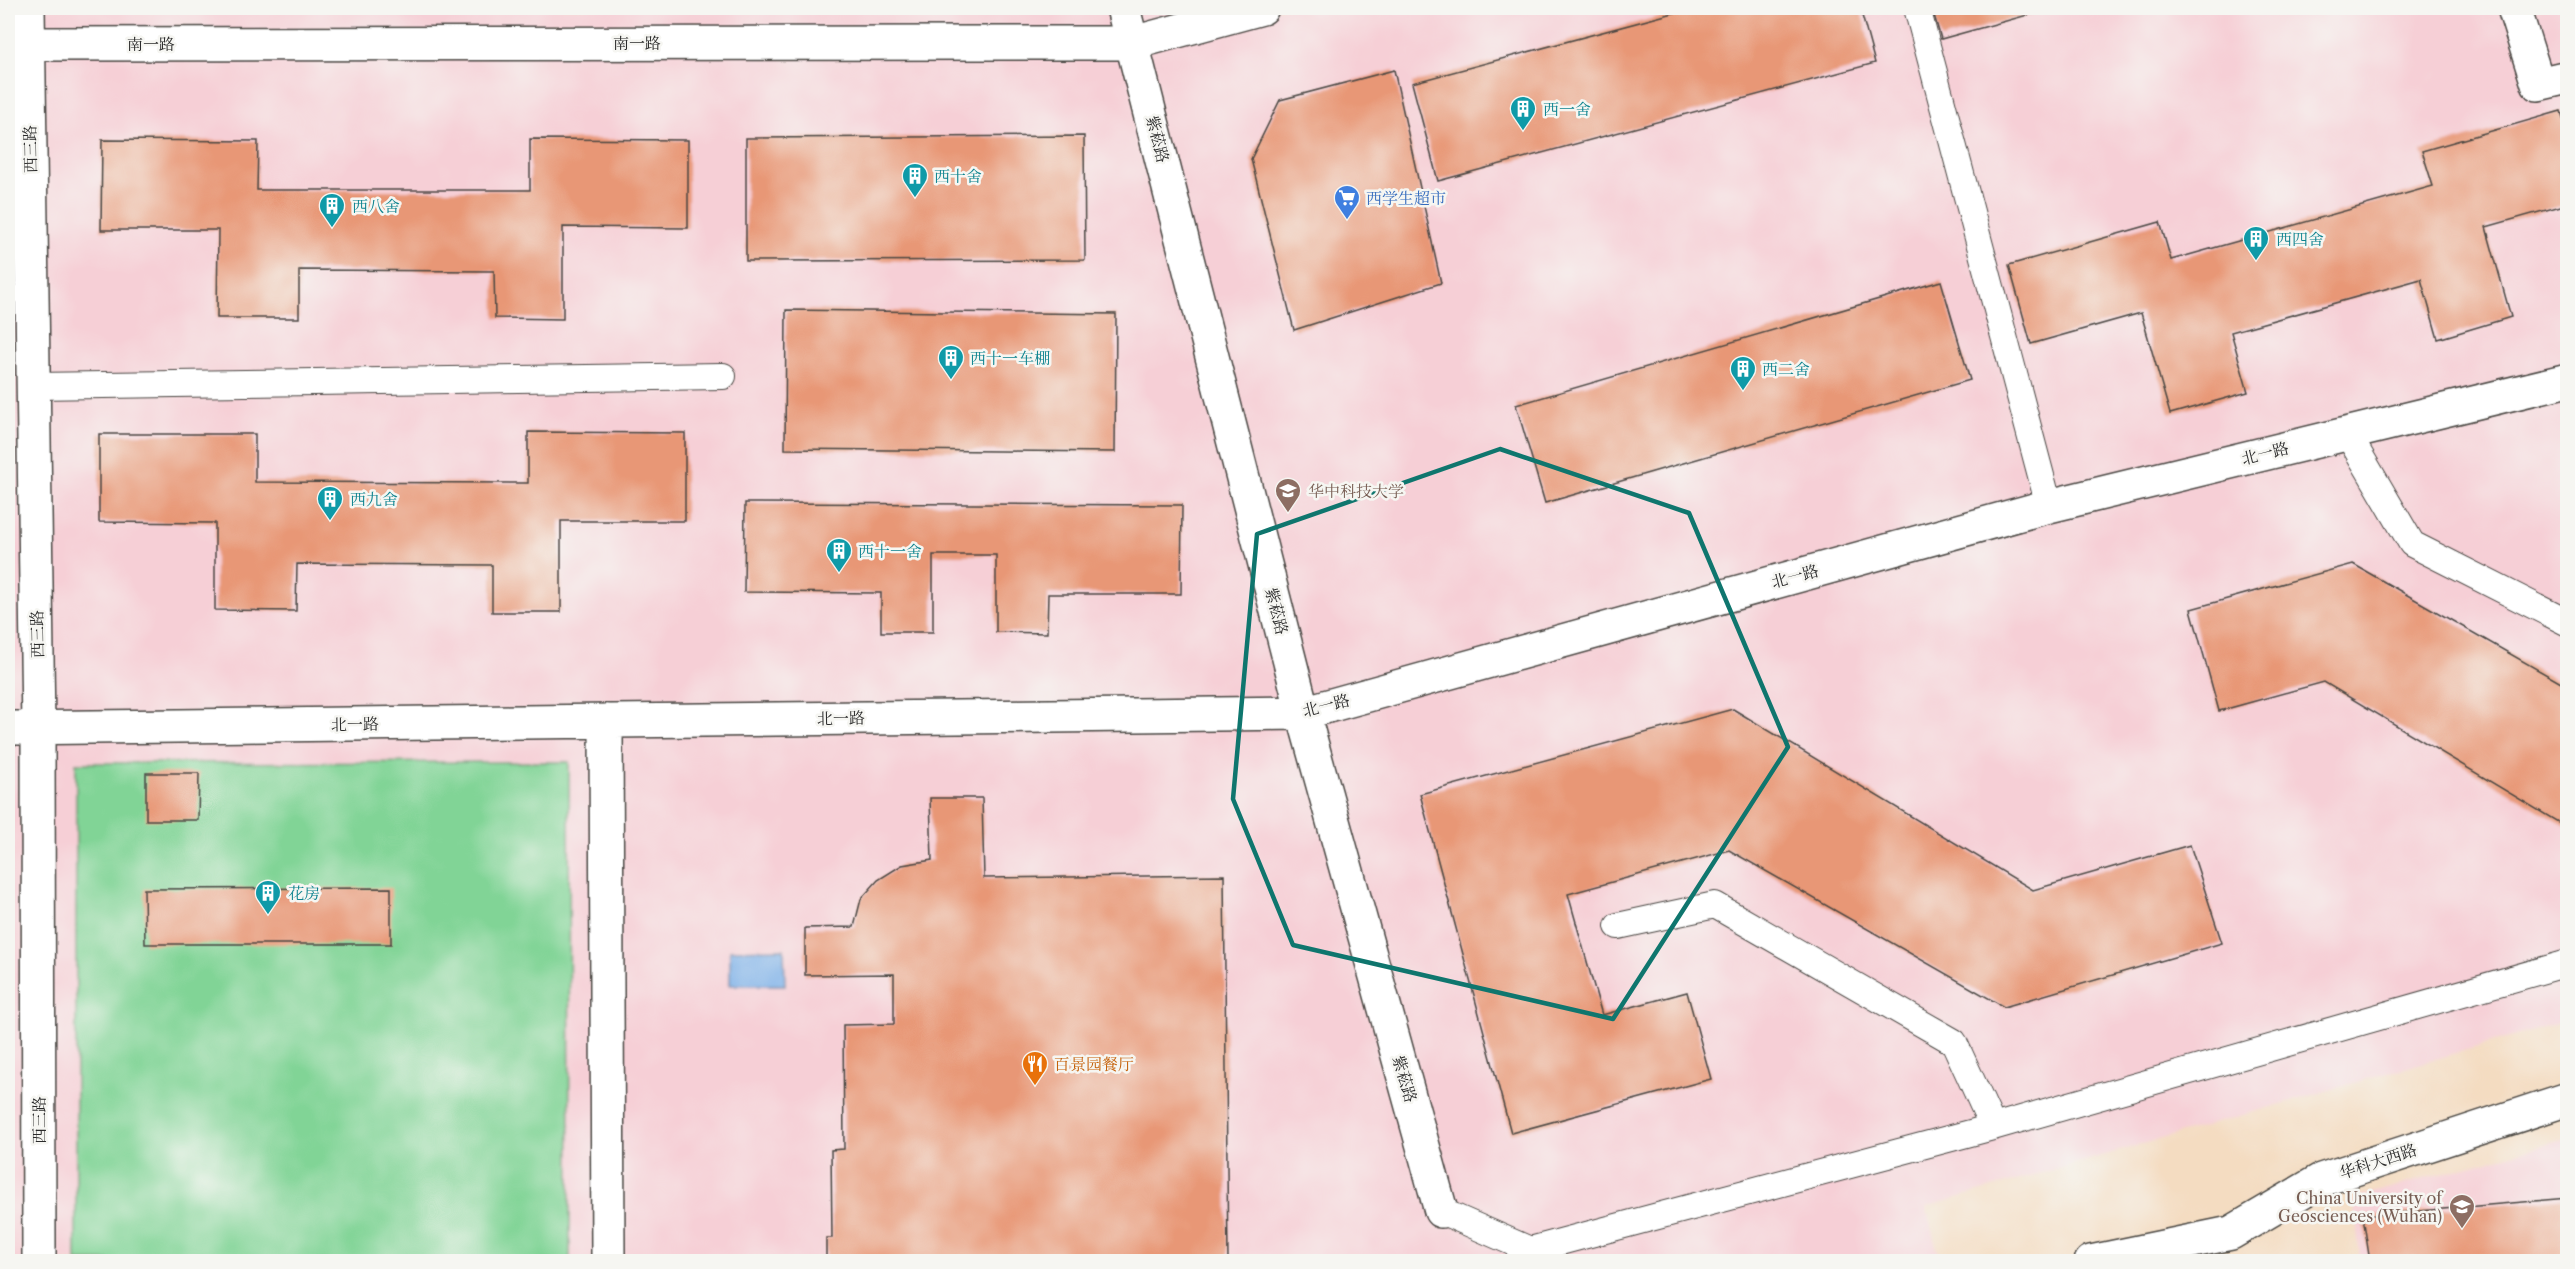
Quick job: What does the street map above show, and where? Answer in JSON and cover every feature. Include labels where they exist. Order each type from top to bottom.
[{"type":"street","name":"西三路","points":[[28,8],[18,44],[33,386],[23,728],[39,1262]]},
{"type":"street","name":"紫菘路","points":[[1123,8],[1303,713],[1441,1211]]},
{"type":"street","name":"南一路","points":[[18,44],[1133,43],[1262,8]]},
{"type":"street","points":[[2514,8],[2538,84],[2568,77]]},
{"type":"street","name":"北一路","points":[[23,728],[1303,713],[2049,506],[2568,380]]},
{"type":"street","points":[[606,721],[608,1262]]},
{"type":"street","name":"华科大西路","points":[[2091,1262],[2231,1233],[2321,1180],[2568,1099]]},
{"type":"lane","points":[[1917,8],[2049,506]]},
{"type":"lane","points":[[33,386],[723,375]]},
{"type":"lane","points":[[2347,434],[2412,544],[2568,623]]},
{"type":"lane","points":[[1618,926],[1715,905],[1954,1042],[1993,1127]]},
{"type":"lane","points":[[1441,1211],[1530,1250],[1993,1127],[2568,963]]},
{"type":"highlighted area","points":[[1500,449],[1689,513],[1788,747],[1613,1019],[1293,945],[1233,799],[1257,534]]},
{"type":"shaded area","name":"华中科技大学","points":[[8,8],[2567,8],[2567,1021],[1926,1207],[1940,1261],[8,1261]]},
{"type":"shaded area","name":"China University of Geosciences (Wuhan)","points":[[2567,1139],[2567,1261],[2360,1261],[2354,1198]]},
{"type":"green space","points":[[569,762],[570,1261],[76,1261],[76,763]]},
{"type":"water","points":[[784,949],[785,985],[730,985],[730,950]]},
{"type":"building","name":"西一舍","points":[[1692,8],[1860,8],[1875,63],[1438,181],[1412,83]]},
{"type":"building","points":[[1932,8],[2053,8],[1941,39]]},
{"type":"building","name":"西学生超市","points":[[1394,70],[1441,283],[1294,330],[1251,159],[1280,100]]},
{"type":"building","name":"西四舍","points":[[2561,111],[2568,135],[2568,204],[2486,227],[2511,317],[2438,339],[2421,279],[2231,332],[2248,392],[2170,414],[2141,313],[2031,344],[2009,265],[2160,222],[2171,260],[2433,186],[2422,151]]},
{"type":"building","name":"西十舍","points":[[1084,136],[1085,260],[746,261],[746,138]]},
{"type":"building","name":"西八舍","points":[[530,139],[688,140],[688,228],[563,227],[563,319],[495,318],[494,271],[299,270],[299,318],[217,318],[218,230],[101,230],[102,140],[258,141],[257,190],[530,190]]},
{"type":"building","name":"西二舍","points":[[1941,281],[1970,380],[1545,503],[1516,405]]},
{"type":"building","name":"西十一车棚","points":[[786,310],[1116,314],[1115,452],[785,449]]},
{"type":"building","name":"西九舍","points":[[528,432],[685,433],[685,521],[561,521],[561,612],[492,612],[492,565],[297,564],[296,611],[215,610],[215,523],[99,522],[99,434],[255,434],[255,482],[528,483]]},
{"type":"building","name":"西十一舍","points":[[745,503],[1182,505],[1181,594],[1048,594],[1047,633],[996,632],[996,555],[933,555],[933,632],[881,632],[881,593],[744,592]]},
{"type":"building","points":[[2353,564],[2568,687],[2568,828],[2324,682],[2219,711],[2191,609]]},
{"type":"building","points":[[1733,709],[2033,890],[2190,845],[2222,943],[2004,1007],[1729,850],[1568,894],[1602,1015],[1687,992],[1711,1079],[1511,1133],[1420,794]]},
{"type":"building","points":[[146,773],[199,773],[198,820],[146,820]]},
{"type":"building","name":"百景园餐厅","points":[[930,798],[982,798],[984,878],[1224,875],[1228,1262],[826,1262],[826,1238],[832,1238],[831,1150],[844,1149],[843,1025],[894,1024],[894,974],[805,975],[805,928],[854,927],[861,899],[878,880],[902,865],[932,860]]},
{"type":"building","name":"花房","points":[[391,888],[391,944],[145,944],[144,889]]},
{"type":"building","points":[[2568,1198],[2568,1262],[2370,1262],[2363,1216]]},
{"type":"place","name":"西一舍","points":[[1523,132]]},
{"type":"place","name":"西十舍","points":[[915,199]]},
{"type":"place","name":"西学生超市","points":[[1347,221]]},
{"type":"place","name":"西八舍","points":[[332,229]]},
{"type":"place","name":"西四舍","points":[[2256,262]]},
{"type":"place","name":"西十一车棚","points":[[951,381]]},
{"type":"place","name":"西二舍","points":[[1743,392]]},
{"type":"place","name":"华中科技大学","points":[[1288,514]]},
{"type":"place","name":"西九舍","points":[[330,522]]},
{"type":"place","name":"西十一舍","points":[[839,574]]},
{"type":"place","name":"花房","points":[[268,916]]},
{"type":"place","name":"百景园餐厅","points":[[1035,1087]]},
{"type":"place","name":"China University of Geosciences (Wuhan)","points":[[2462,1230]]}]
